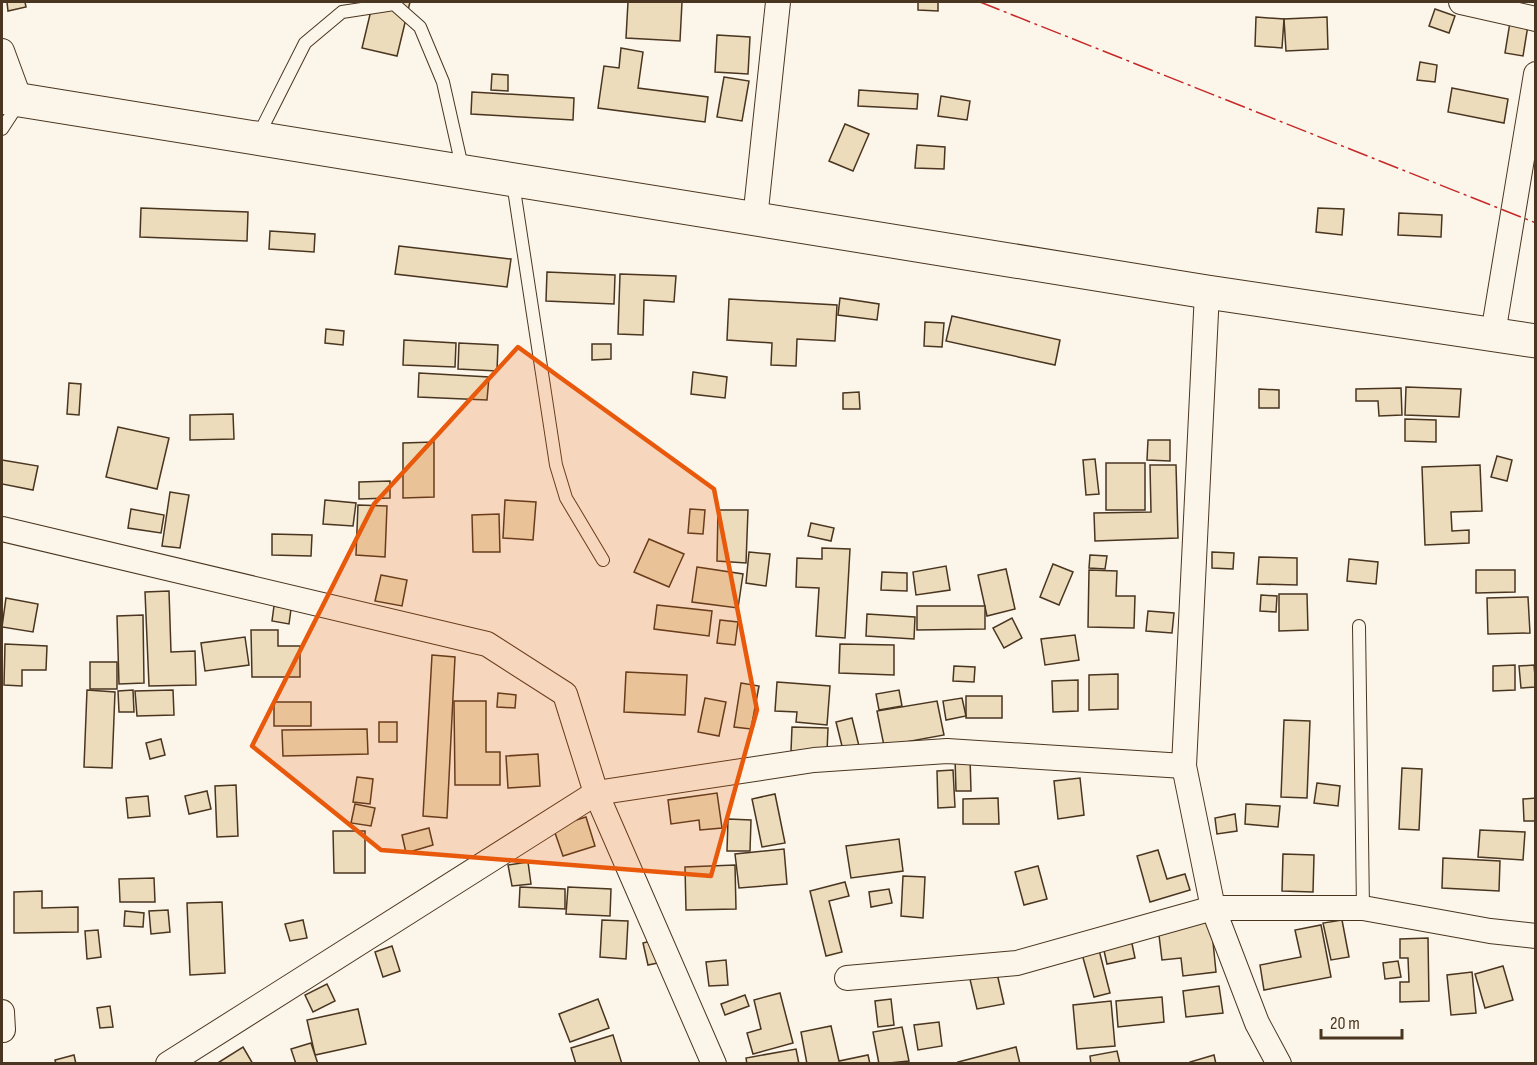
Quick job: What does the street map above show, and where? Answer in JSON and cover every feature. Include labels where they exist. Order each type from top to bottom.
[{"type":"highway","points":[[11,98],[1207,292],[1536,341]]},
{"type":"street","points":[[755,219],[778,2]]},
{"type":"street","points":[[1461,2],[1536,19]]},
{"type":"street","points":[[2,51],[11,98]]},
{"type":"street","points":[[1493,334],[1536,74]]},
{"type":"street","points":[[1207,292],[1184,766],[1213,908],[1257,1023],[1279,1064]]},
{"type":"street","points":[[2,529],[488,644],[565,694],[596,793],[714,1064]]},
{"type":"street","points":[[168,1064],[596,793],[814,760],[947,751],[1184,766]]},
{"type":"street","points":[[847,978],[1017,963],[1213,908],[1363,908],[1490,931],[1536,936]]},
{"type":"lane","points":[[257,138],[305,42],[342,12],[394,4],[420,27],[443,82],[464,172]]},
{"type":"lane","points":[[2,129],[11,98]]},
{"type":"lane","points":[[513,180],[556,465],[566,498],[603,560]]},
{"type":"lane","points":[[1359,626],[1363,908]]},
{"type":"highlighted area","points":[[518,347],[714,489],[757,710],[711,876],[381,850],[252,746],[374,504]]},
{"type":"building","points":[[7,2],[25,2],[26,7],[8,11]]},
{"type":"building","points":[[373,2],[410,2],[397,56],[362,48]]},
{"type":"building","points":[[628,2],[682,2],[680,41],[626,38]]},
{"type":"building","points":[[918,2],[938,2],[938,11],[918,10]]},
{"type":"building","points":[[1435,9],[1455,16],[1449,33],[1429,26]]},
{"type":"building","points":[[1511,16],[1529,19],[1523,56],[1505,53]]},
{"type":"building","points":[[1256,17],[1284,19],[1282,48],[1255,46]]},
{"type":"building","points":[[1327,17],[1328,49],[1286,51],[1284,19]]},
{"type":"building","points":[[717,35],[750,37],[748,74],[715,72]]},
{"type":"building","points":[[621,48],[643,52],[638,88],[708,97],[705,122],[598,108],[604,66],[619,68]]},
{"type":"building","points":[[1420,62],[1437,65],[1435,82],[1417,80]]},
{"type":"building","points":[[492,74],[508,75],[508,91],[491,90]]},
{"type":"building","points":[[724,77],[749,81],[742,121],[717,117]]},
{"type":"building","points":[[1452,88],[1508,99],[1504,123],[1448,112]]},
{"type":"building","points":[[859,90],[918,94],[917,109],[858,106]]},
{"type":"building","points":[[472,92],[574,98],[573,120],[471,114]]},
{"type":"building","points":[[941,96],[970,101],[967,120],[938,116]]},
{"type":"building","points":[[845,124],[869,134],[853,171],[829,161]]},
{"type":"building","points":[[917,145],[945,147],[944,169],[915,168]]},
{"type":"building","points":[[141,208],[248,212],[247,241],[140,237]]},
{"type":"building","points":[[1318,208],[1344,209],[1342,235],[1316,232]]},
{"type":"building","points":[[1399,213],[1442,215],[1441,237],[1398,235]]},
{"type":"building","points":[[270,231],[315,234],[314,252],[269,249]]},
{"type":"building","points":[[399,246],[511,259],[507,287],[395,274]]},
{"type":"building","points":[[547,272],[615,275],[614,304],[546,301]]},
{"type":"building","points":[[620,274],[676,276],[674,302],[644,300],[643,335],[618,334]]},
{"type":"building","points":[[840,298],[879,304],[877,320],[838,315]]},
{"type":"building","points":[[729,299],[837,305],[835,341],[797,339],[796,366],[771,365],[772,343],[727,340]]},
{"type":"building","points":[[952,316],[1060,340],[1055,365],[946,341]]},
{"type":"building","points":[[925,322],[944,323],[942,347],[924,346]]},
{"type":"building","points":[[326,329],[344,331],[343,345],[325,343]]},
{"type":"building","points":[[404,340],[456,343],[455,367],[403,365]]},
{"type":"building","points":[[459,343],[498,345],[497,371],[458,369]]},
{"type":"building","points":[[592,344],[611,344],[611,359],[592,360]]},
{"type":"building","points":[[693,372],[727,377],[725,398],[691,394]]},
{"type":"building","points":[[419,373],[489,377],[487,400],[418,397]]},
{"type":"building","points":[[69,383],[81,384],[79,415],[67,414]]},
{"type":"building","points":[[1406,387],[1461,389],[1459,417],[1405,415]]},
{"type":"building","points":[[1401,388],[1402,415],[1379,416],[1378,401],[1356,401],[1356,389]]},
{"type":"building","points":[[1259,389],[1279,390],[1279,408],[1259,408]]},
{"type":"building","points":[[859,392],[860,409],[843,409],[843,393]]},
{"type":"building","points":[[233,414],[234,439],[190,440],[190,415]]},
{"type":"building","points":[[1405,419],[1436,420],[1436,442],[1405,441]]},
{"type":"building","points":[[118,427],[169,438],[157,489],[106,477]]},
{"type":"building","points":[[1148,440],[1170,440],[1170,461],[1147,460]]},
{"type":"building","points":[[434,442],[434,497],[403,498],[403,443]]},
{"type":"building","points":[[1497,456],[1512,460],[1507,481],[1491,477]]},
{"type":"building","points":[[1095,459],[1099,494],[1086,495],[1083,460]]},
{"type":"building","points":[[2,460],[38,466],[33,490],[2,484]]},
{"type":"building","points":[[1106,463],[1145,463],[1145,510],[1106,510]]},
{"type":"building","points":[[1150,465],[1176,465],[1178,538],[1095,541],[1094,513],[1151,512]]},
{"type":"building","points":[[1480,465],[1482,511],[1451,512],[1452,531],[1469,530],[1469,543],[1425,545],[1422,467]]},
{"type":"building","points":[[390,481],[390,498],[359,499],[359,482]]},
{"type":"building","points":[[170,492],[189,495],[180,548],[162,546]]},
{"type":"building","points":[[325,500],[356,503],[353,526],[323,524]]},
{"type":"building","points":[[505,500],[536,502],[533,540],[503,538]]},
{"type":"building","points":[[358,505],[387,506],[385,557],[356,555]]},
{"type":"building","points":[[131,509],[164,515],[161,533],[128,528]]},
{"type":"building","points":[[690,509],[705,510],[703,534],[688,533]]},
{"type":"building","points":[[718,510],[748,510],[746,563],[717,561]]},
{"type":"building","points":[[499,514],[500,552],[473,552],[472,515]]},
{"type":"building","points":[[811,523],[834,528],[831,541],[808,536]]},
{"type":"building","points":[[272,534],[312,535],[311,556],[272,555]]},
{"type":"building","points":[[649,539],[684,554],[669,587],[634,572]]},
{"type":"building","points":[[822,548],[850,549],[845,638],[816,636],[819,588],[796,587],[797,558],[822,559]]},
{"type":"building","points":[[749,552],[770,554],[766,586],[746,583]]},
{"type":"building","points":[[1212,552],[1234,553],[1233,569],[1212,568]]},
{"type":"building","points":[[1090,555],[1107,556],[1105,569],[1089,568]]},
{"type":"building","points":[[1259,557],[1297,558],[1297,585],[1257,584]]},
{"type":"building","points":[[1349,559],[1378,562],[1376,584],[1347,581]]},
{"type":"building","points":[[1053,564],[1073,572],[1059,605],[1040,597]]},
{"type":"building","points":[[946,566],[950,590],[916,595],[913,572]]},
{"type":"building","points":[[697,567],[743,574],[738,608],[692,602]]},
{"type":"building","points":[[1006,569],[1015,609],[987,616],[978,575]]},
{"type":"building","points":[[1089,570],[1117,571],[1116,596],[1135,596],[1134,628],[1088,627]]},
{"type":"building","points":[[1476,570],[1515,570],[1515,592],[1476,593]]},
{"type":"building","points":[[882,572],[907,573],[907,591],[881,590]]},
{"type":"building","points":[[381,575],[407,580],[402,606],[375,601]]},
{"type":"building","points":[[169,591],[171,652],[195,651],[196,685],[149,686],[145,592]]},
{"type":"building","points":[[1279,594],[1307,594],[1308,630],[1279,631]]},
{"type":"building","points":[[1261,595],[1277,596],[1276,612],[1260,611]]},
{"type":"building","points":[[1528,597],[1530,633],[1488,634],[1487,598]]},
{"type":"building","points":[[6,598],[38,604],[33,632],[2,627]]},
{"type":"building","points":[[657,605],[712,611],[709,636],[654,629]]},
{"type":"building","points":[[274,606],[291,609],[289,624],[272,621]]},
{"type":"building","points":[[917,606],[985,606],[985,629],[917,630]]},
{"type":"building","points":[[1148,611],[1174,613],[1172,633],[1146,631]]},
{"type":"building","points":[[867,614],[915,617],[914,639],[866,636]]},
{"type":"building","points":[[143,615],[144,683],[119,684],[117,616]]},
{"type":"building","points":[[1012,618],[1022,638],[1004,648],[993,628]]},
{"type":"building","points":[[720,620],[738,622],[735,645],[717,643]]},
{"type":"building","points":[[251,630],[278,630],[278,646],[300,646],[300,677],[252,677]]},
{"type":"building","points":[[1075,635],[1079,660],[1045,665],[1041,639]]},
{"type":"building","points":[[245,637],[249,665],[205,671],[201,643]]},
{"type":"building","points":[[5,644],[47,646],[46,670],[22,670],[22,686],[4,685]]},
{"type":"building","points":[[840,644],[894,645],[894,675],[839,673]]},
{"type":"building","points":[[432,655],[455,657],[447,818],[423,816]]},
{"type":"building","points":[[90,662],[117,662],[117,689],[90,689]]},
{"type":"building","points":[[1515,665],[1515,690],[1493,691],[1493,666]]},
{"type":"building","points":[[1534,665],[1536,687],[1521,688],[1519,666]]},
{"type":"building","points":[[954,666],[975,667],[974,682],[953,681]]},
{"type":"building","points":[[626,672],[687,675],[685,715],[624,712]]},
{"type":"building","points":[[1118,674],[1118,709],[1089,710],[1089,675]]},
{"type":"building","points":[[1078,680],[1078,711],[1053,712],[1052,681]]},
{"type":"building","points":[[777,682],[830,686],[827,725],[796,722],[797,712],[775,711]]},
{"type":"building","points":[[741,683],[759,686],[751,729],[734,727]]},
{"type":"building","points":[[87,690],[115,692],[112,768],[84,767]]},
{"type":"building","points":[[133,690],[134,712],[119,712],[118,691]]},
{"type":"building","points":[[173,690],[174,715],[137,716],[135,691]]},
{"type":"building","points":[[899,690],[902,706],[879,710],[876,694]]},
{"type":"building","points":[[498,693],[516,695],[515,708],[497,707]]},
{"type":"building","points":[[966,696],[1002,696],[1002,718],[966,718]]},
{"type":"building","points":[[705,698],[726,702],[719,736],[698,732]]},
{"type":"building","points":[[962,698],[966,716],[946,720],[943,701]]},
{"type":"building","points":[[454,701],[486,701],[486,752],[500,752],[500,785],[455,785]]},
{"type":"building","points":[[937,701],[944,735],[884,746],[877,711]]},
{"type":"building","points":[[274,702],[311,702],[311,726],[274,726]]},
{"type":"building","points":[[852,718],[859,746],[843,750],[836,722]]},
{"type":"building","points":[[1284,720],[1310,721],[1307,798],[1281,797]]},
{"type":"building","points":[[379,722],[397,722],[397,742],[379,742]]},
{"type":"building","points":[[792,727],[828,728],[827,752],[791,751]]},
{"type":"building","points":[[367,729],[368,754],[283,756],[282,730]]},
{"type":"building","points":[[161,739],[165,755],[150,759],[146,743]]},
{"type":"building","points":[[538,754],[540,786],[508,788],[506,756]]},
{"type":"building","points":[[955,758],[970,758],[971,791],[956,791]]},
{"type":"building","points":[[1402,768],[1422,769],[1419,830],[1399,829]]},
{"type":"building","points":[[953,770],[955,807],[938,808],[937,771]]},
{"type":"building","points":[[357,777],[373,779],[370,804],[353,802]]},
{"type":"building","points":[[1080,778],[1084,815],[1058,819],[1054,781]]},
{"type":"building","points":[[1317,783],[1340,786],[1338,806],[1314,803]]},
{"type":"building","points":[[236,785],[238,836],[217,837],[215,786]]},
{"type":"building","points":[[207,791],[211,809],[189,814],[185,796]]},
{"type":"building","points":[[717,793],[722,828],[700,830],[699,820],[671,824],[668,800]]},
{"type":"building","points":[[775,794],[785,843],[762,847],[752,799]]},
{"type":"building","points":[[148,796],[150,816],[128,818],[126,798]]},
{"type":"building","points":[[998,798],[999,824],[963,824],[963,799]]},
{"type":"building","points":[[1536,798],[1536,821],[1524,821],[1523,799]]},
{"type":"building","points":[[355,804],[375,808],[371,826],[351,823]]},
{"type":"building","points":[[1246,804],[1280,806],[1278,827],[1245,824]]},
{"type":"building","points":[[1235,814],[1237,831],[1217,834],[1215,818]]},
{"type":"building","points":[[586,817],[595,846],[563,856],[553,827]]},
{"type":"building","points":[[728,819],[751,820],[750,851],[727,851]]},
{"type":"building","points":[[429,828],[433,845],[406,853],[402,835]]},
{"type":"building","points":[[1480,830],[1525,832],[1523,860],[1478,857]]},
{"type":"building","points":[[333,831],[365,831],[365,873],[334,873]]},
{"type":"building","points":[[899,839],[903,871],[851,878],[846,846]]},
{"type":"building","points":[[784,849],[787,884],[739,888],[735,854]]},
{"type":"building","points":[[1158,850],[1167,879],[1185,874],[1190,890],[1150,902],[1137,856]]},
{"type":"building","points":[[1283,854],[1314,855],[1313,892],[1282,891]]},
{"type":"building","points":[[1443,858],[1500,861],[1499,891],[1442,888]]},
{"type":"building","points":[[528,862],[531,884],[512,886],[508,865]]},
{"type":"building","points":[[735,865],[736,909],[686,910],[685,867]]},
{"type":"building","points":[[1038,866],[1047,899],[1024,905],[1015,872]]},
{"type":"building","points":[[903,876],[925,877],[923,918],[901,916]]},
{"type":"building","points":[[154,878],[155,902],[120,902],[119,879]]},
{"type":"building","points":[[845,882],[849,896],[829,901],[842,952],[826,956],[810,891]]},
{"type":"building","points":[[520,887],[565,889],[565,909],[519,907]]},
{"type":"building","points":[[568,887],[611,889],[610,916],[566,914]]},
{"type":"building","points":[[889,889],[892,903],[871,907],[869,892]]},
{"type":"building","points":[[42,891],[42,908],[78,907],[78,932],[14,933],[14,892]]},
{"type":"building","points":[[222,902],[225,973],[190,975],[187,903]]},
{"type":"building","points":[[168,910],[170,932],[151,934],[149,911]]},
{"type":"building","points":[[125,911],[144,913],[143,927],[124,926]]},
{"type":"building","points":[[303,920],[307,938],[290,941],[285,924]]},
{"type":"building","points":[[602,920],[628,921],[626,959],[600,957]]},
{"type":"building","points":[[1342,920],[1349,957],[1331,960],[1323,923]]},
{"type":"building","points":[[1211,922],[1216,972],[1183,976],[1181,958],[1162,960],[1158,927]]},
{"type":"building","points":[[1321,925],[1331,977],[1264,990],[1260,965],[1301,957],[1295,930]]},
{"type":"building","points":[[98,930],[101,957],[87,959],[85,931]]},
{"type":"building","points":[[666,937],[672,960],[648,965],[643,943]]},
{"type":"building","points":[[1428,938],[1429,1001],[1400,1002],[1400,982],[1409,982],[1408,958],[1400,958],[1400,939]]},
{"type":"building","points":[[1131,939],[1135,958],[1107,964],[1103,946]]},
{"type":"building","points":[[392,946],[400,971],[383,977],[375,952]]},
{"type":"building","points":[[1099,950],[1110,993],[1094,997],[1082,954]]},
{"type":"building","points":[[726,960],[728,985],[709,986],[706,962]]},
{"type":"building","points":[[1398,961],[1401,977],[1385,979],[1383,963]]},
{"type":"building","points":[[1503,966],[1513,1000],[1485,1008],[1475,974]]},
{"type":"building","points":[[996,969],[1004,1004],[977,1009],[969,975]]},
{"type":"building","points":[[1472,972],[1476,1013],[1451,1015],[1447,975]]},
{"type":"building","points":[[327,984],[335,1001],[313,1012],[305,995]]},
{"type":"building","points":[[1219,986],[1223,1013],[1186,1017],[1183,991]]},
{"type":"building","points":[[780,993],[793,1043],[753,1054],[747,1033],[761,1029],[754,1000]]},
{"type":"building","points":[[745,995],[749,1006],[725,1015],[721,1004]]},
{"type":"building","points":[[1162,997],[1164,1022],[1118,1027],[1116,1001]]},
{"type":"building","points":[[598,999],[609,1028],[570,1042],[559,1014]]},
{"type":"building","points":[[891,999],[894,1025],[878,1027],[875,1001]]},
{"type":"building","points":[[1111,1001],[1115,1046],[1077,1049],[1073,1005]]},
{"type":"building","points":[[110,1006],[113,1027],[100,1028],[97,1008]]},
{"type":"building","points":[[358,1009],[366,1044],[315,1055],[307,1020]]},
{"type":"building","points":[[939,1022],[942,1046],[918,1050],[914,1025]]},
{"type":"building","points":[[831,1026],[839,1061],[868,1055],[870,1064],[807,1064],[801,1032]]},
{"type":"building","points":[[902,1027],[909,1061],[879,1064],[873,1032]]},
{"type":"building","points":[[613,1035],[622,1064],[576,1064],[571,1048]]},
{"type":"building","points":[[311,1043],[318,1064],[296,1064],[291,1049]]},
{"type":"building","points":[[243,1047],[253,1064],[216,1064]]},
{"type":"building","points":[[1016,1047],[1020,1064],[959,1064],[958,1062]]},
{"type":"building","points":[[796,1049],[799,1064],[747,1064],[746,1058]]},
{"type":"building","points":[[1117,1051],[1120,1064],[1091,1064],[1090,1056]]},
{"type":"building","points":[[74,1055],[76,1064],[56,1064],[55,1060]]},
{"type":"building","points":[[1214,1055],[1216,1064],[1190,1064],[1190,1062]]},
{"type":"power","points":[[980,2],[1536,223]]}]
